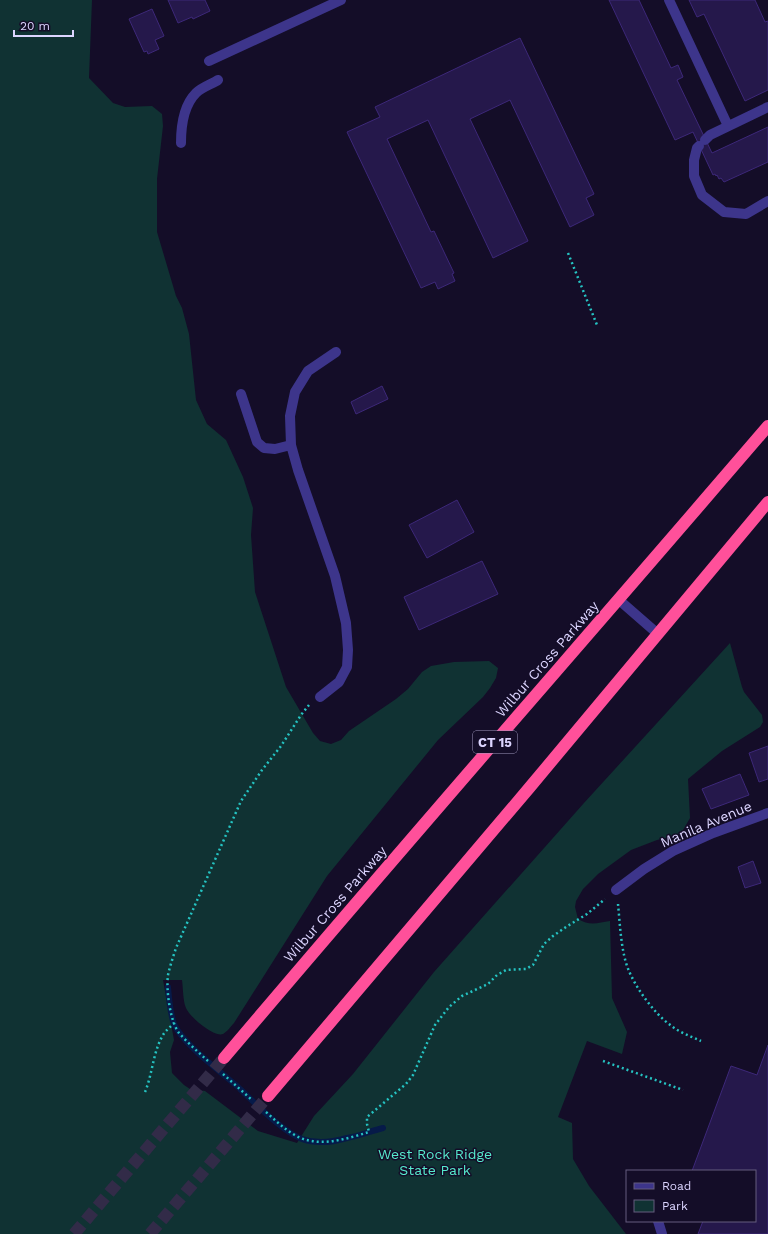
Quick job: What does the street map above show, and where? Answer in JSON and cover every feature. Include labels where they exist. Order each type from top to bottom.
[{"type":"highway","name":"Wilbur Cross Parkway","points":[[224,1058],[410,839],[619,600],[768,426]]},
{"type":"highway","points":[[268,1096],[530,787],[768,502]]},
{"type":"street","points":[[209,61],[341,0]]},
{"type":"street","points":[[669,0],[728,126]]},
{"type":"street","points":[[181,143],[182,126],[187,107],[196,92],[218,80]]},
{"type":"street","points":[[768,107],[710,135],[697,148],[694,160],[694,176],[702,195],[724,212],[746,214],[768,201]]},
{"type":"street","points":[[320,697],[339,682],[347,667],[346,623],[335,576],[298,470],[291,445],[290,416],[295,392],[308,371],[336,352]]},
{"type":"street","points":[[240,394],[257,442],[264,448],[275,449],[291,445]]},
{"type":"street","points":[[619,600],[658,634]]},
{"type":"street","name":"Manila Avenue","points":[[616,890],[644,869],[673,851],[713,833],[768,813]]},
{"type":"street","points":[[658,1222],[662,1234]]},
{"type":"path","points":[[568,253],[597,325]]},
{"type":"path","points":[[211,1063],[178,1032],[174,1022],[168,987],[168,976],[176,948],[241,802],[308,705],[320,697]]},
{"type":"path","points":[[616,890],[622,946],[628,970],[640,990],[661,1018],[670,1025],[701,1041]]},
{"type":"path","points":[[262,1108],[284,1128],[294,1135],[309,1141],[334,1141],[369,1132],[367,1117],[406,1084],[413,1075],[435,1026],[449,1007],[462,996],[488,984],[497,975],[506,970],[526,969],[533,964],[544,944],[553,936],[587,914],[616,890]]},
{"type":"path","points":[[145,1092],[149,1084],[160,1042],[165,1032],[174,1022]]},
{"type":"path","points":[[603,1061],[683,1090]]},
{"type":"path","points":[[222,1073],[256,1104]]},
{"type":"green space","name":"West Rock Ridge State Park","points":[[0,0],[92,0],[89,78],[113,103],[125,107],[152,106],[162,114],[163,126],[157,179],[157,232],[189,334],[196,400],[207,424],[226,440],[243,477],[253,508],[251,535],[255,592],[286,687],[313,733],[320,741],[331,744],[341,740],[349,731],[396,699],[408,689],[422,672],[431,666],[454,662],[489,661],[498,668],[496,678],[483,697],[438,740],[327,876],[234,1023],[226,1032],[219,1034],[208,1030],[188,1012],[185,1005],[182,980],[163,980],[174,1040],[170,1052],[172,1073],[184,1085],[190,1089],[205,1091],[258,1131],[297,1143],[314,1116],[353,1074],[434,972],[584,803],[730,643],[744,692],[762,715],[763,722],[760,727],[722,751],[688,779],[690,818],[683,830],[677,835],[657,840],[631,850],[598,874],[583,889],[576,901],[575,907],[578,919],[586,923],[610,921],[612,998],[627,1032],[622,1054],[587,1041],[558,1117],[572,1123],[573,1159],[589,1186],[626,1234],[0,1234]]},
{"type":"building","points":[[168,0],[205,0],[210,11],[193,19],[192,17],[178,23]]},
{"type":"building","points":[[609,0],[639,0],[671,68],[678,65],[683,77],[677,80],[712,153],[768,127],[768,162],[724,182],[721,178],[719,179],[717,175],[713,175],[693,132],[675,140]]},
{"type":"building","points":[[689,0],[755,0],[765,22],[768,21],[768,90],[745,101],[704,14],[697,17]]},
{"type":"building","points":[[152,9],[164,36],[155,40],[159,49],[148,54],[147,51],[144,52],[129,19]]},
{"type":"building","points":[[520,38],[594,194],[586,198],[594,215],[570,227],[510,100],[470,119],[528,241],[493,258],[428,120],[387,139],[431,232],[434,231],[454,273],[452,274],[455,281],[438,289],[435,282],[421,288],[347,132],[380,117],[375,107]]},
{"type":"building","points":[[382,386],[388,399],[356,414],[351,402]]},
{"type":"building","points":[[457,500],[474,532],[427,558],[409,525]]},
{"type":"building","points":[[482,561],[498,594],[419,630],[404,597]]},
{"type":"building","points":[[768,746],[768,779],[759,782],[749,753]]},
{"type":"building","points":[[740,774],[749,795],[711,809],[702,789]]},
{"type":"building","points":[[753,861],[761,883],[745,888],[738,867]]},
{"type":"building","points":[[768,1045],[768,1234],[698,1234],[703,1222],[756,1222],[756,1170],[692,1170],[731,1066],[757,1075]]},
{"type":"waterway","points":[[168,987],[170,1006],[174,1024],[178,1032],[193,1048],[238,1087]]},
{"type":"waterway","points":[[240,1089],[278,1124],[294,1135],[307,1141],[336,1141],[383,1128]]},
{"type":"tunnel","points":[[74,1234],[224,1058]]},
{"type":"tunnel","points":[[150,1234],[268,1096]]}]
